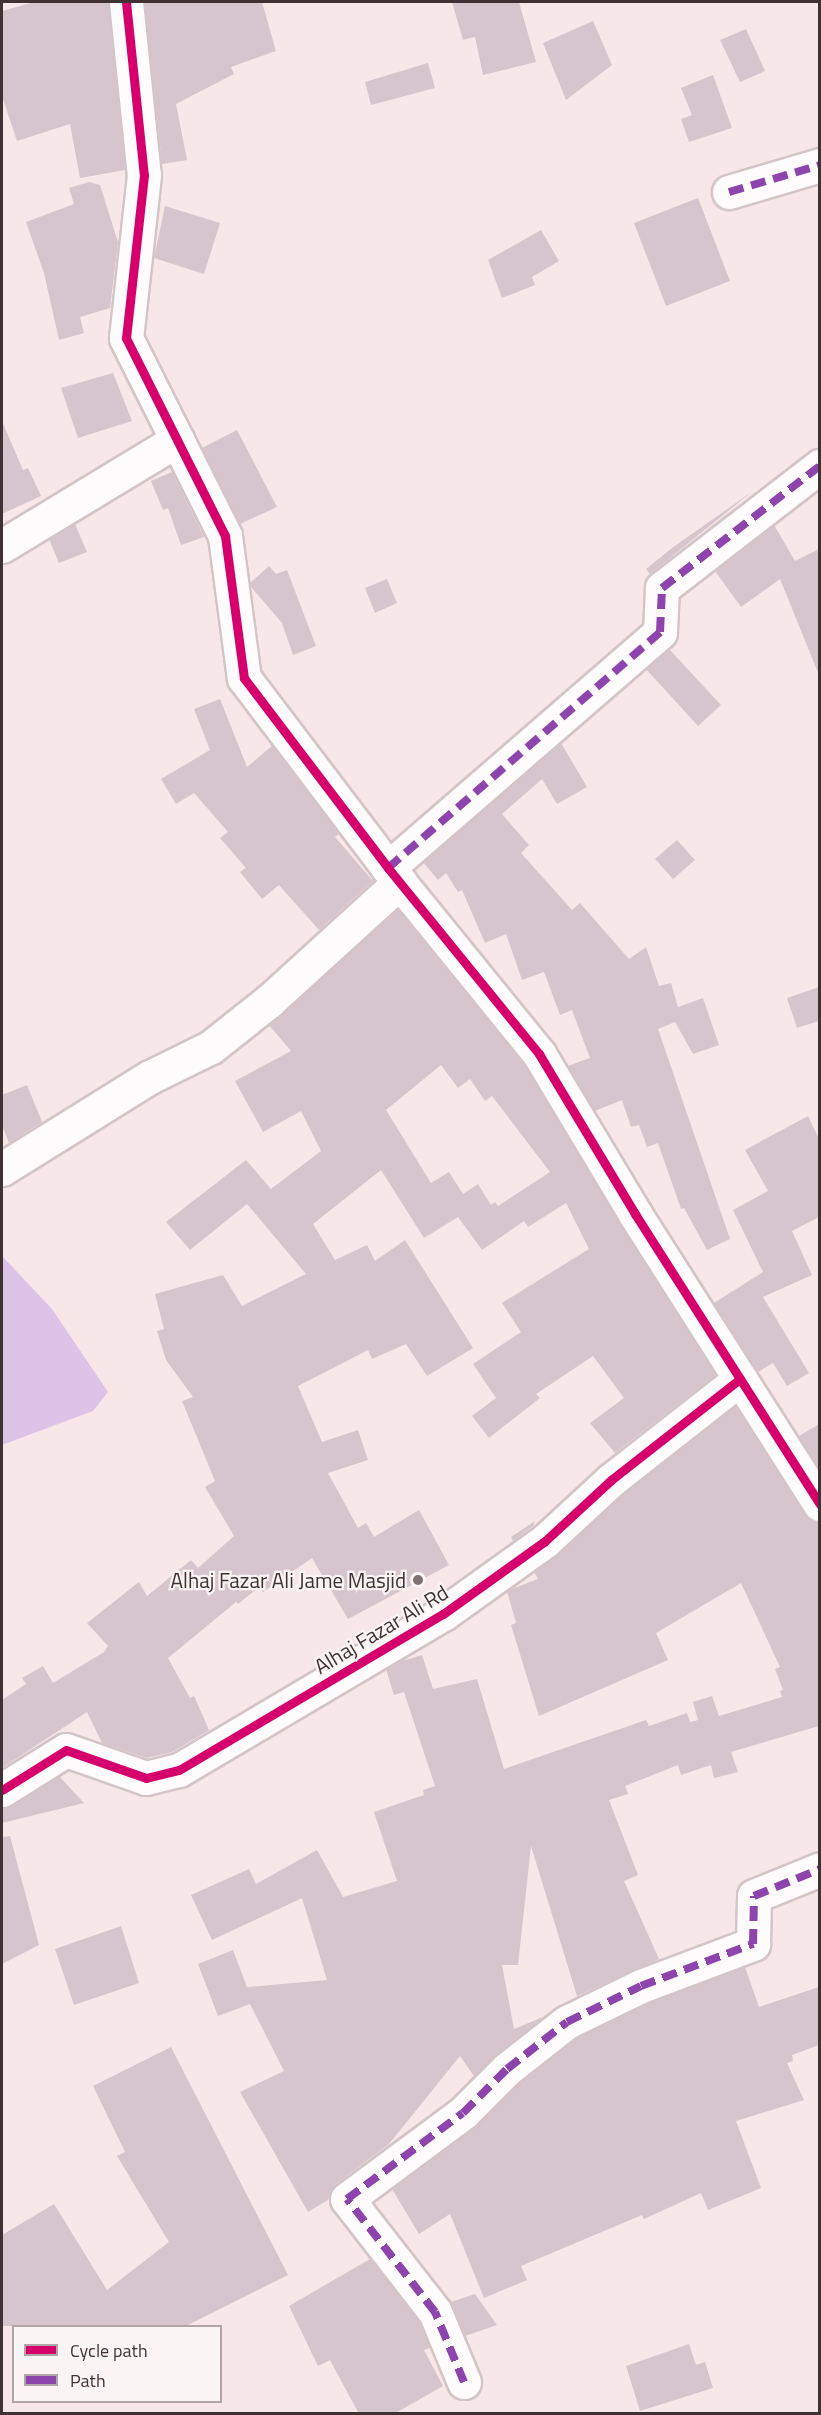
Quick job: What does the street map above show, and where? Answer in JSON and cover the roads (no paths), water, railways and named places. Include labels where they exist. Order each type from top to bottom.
[{"type":"street","points":[[126,2],[144,175],[126,338],[225,536],[244,678],[394,875],[539,1054],[819,1504]]},
{"type":"street","points":[[729,192],[819,165]]},
{"type":"street","points":[[2,546],[177,440]]},
{"type":"street","points":[[2,1169],[150,1077],[211,1047],[269,1001],[394,875],[660,632],[662,588],[819,466]]},
{"type":"street","name":"Alhaj Fazar Ali Rd","points":[[2,1790],[66,1750],[146,1778],[178,1770],[443,1614],[545,1540],[610,1480],[740,1379]]},
{"type":"street","points":[[464,2382],[435,2312],[347,2199],[463,2113],[507,2069],[567,2022],[641,1986],[753,1944],[754,1896],[819,1869]]},
{"type":"place","name":"Alhaj Fazar Ali Jame Masjid","points":[[418,1580]]}]
